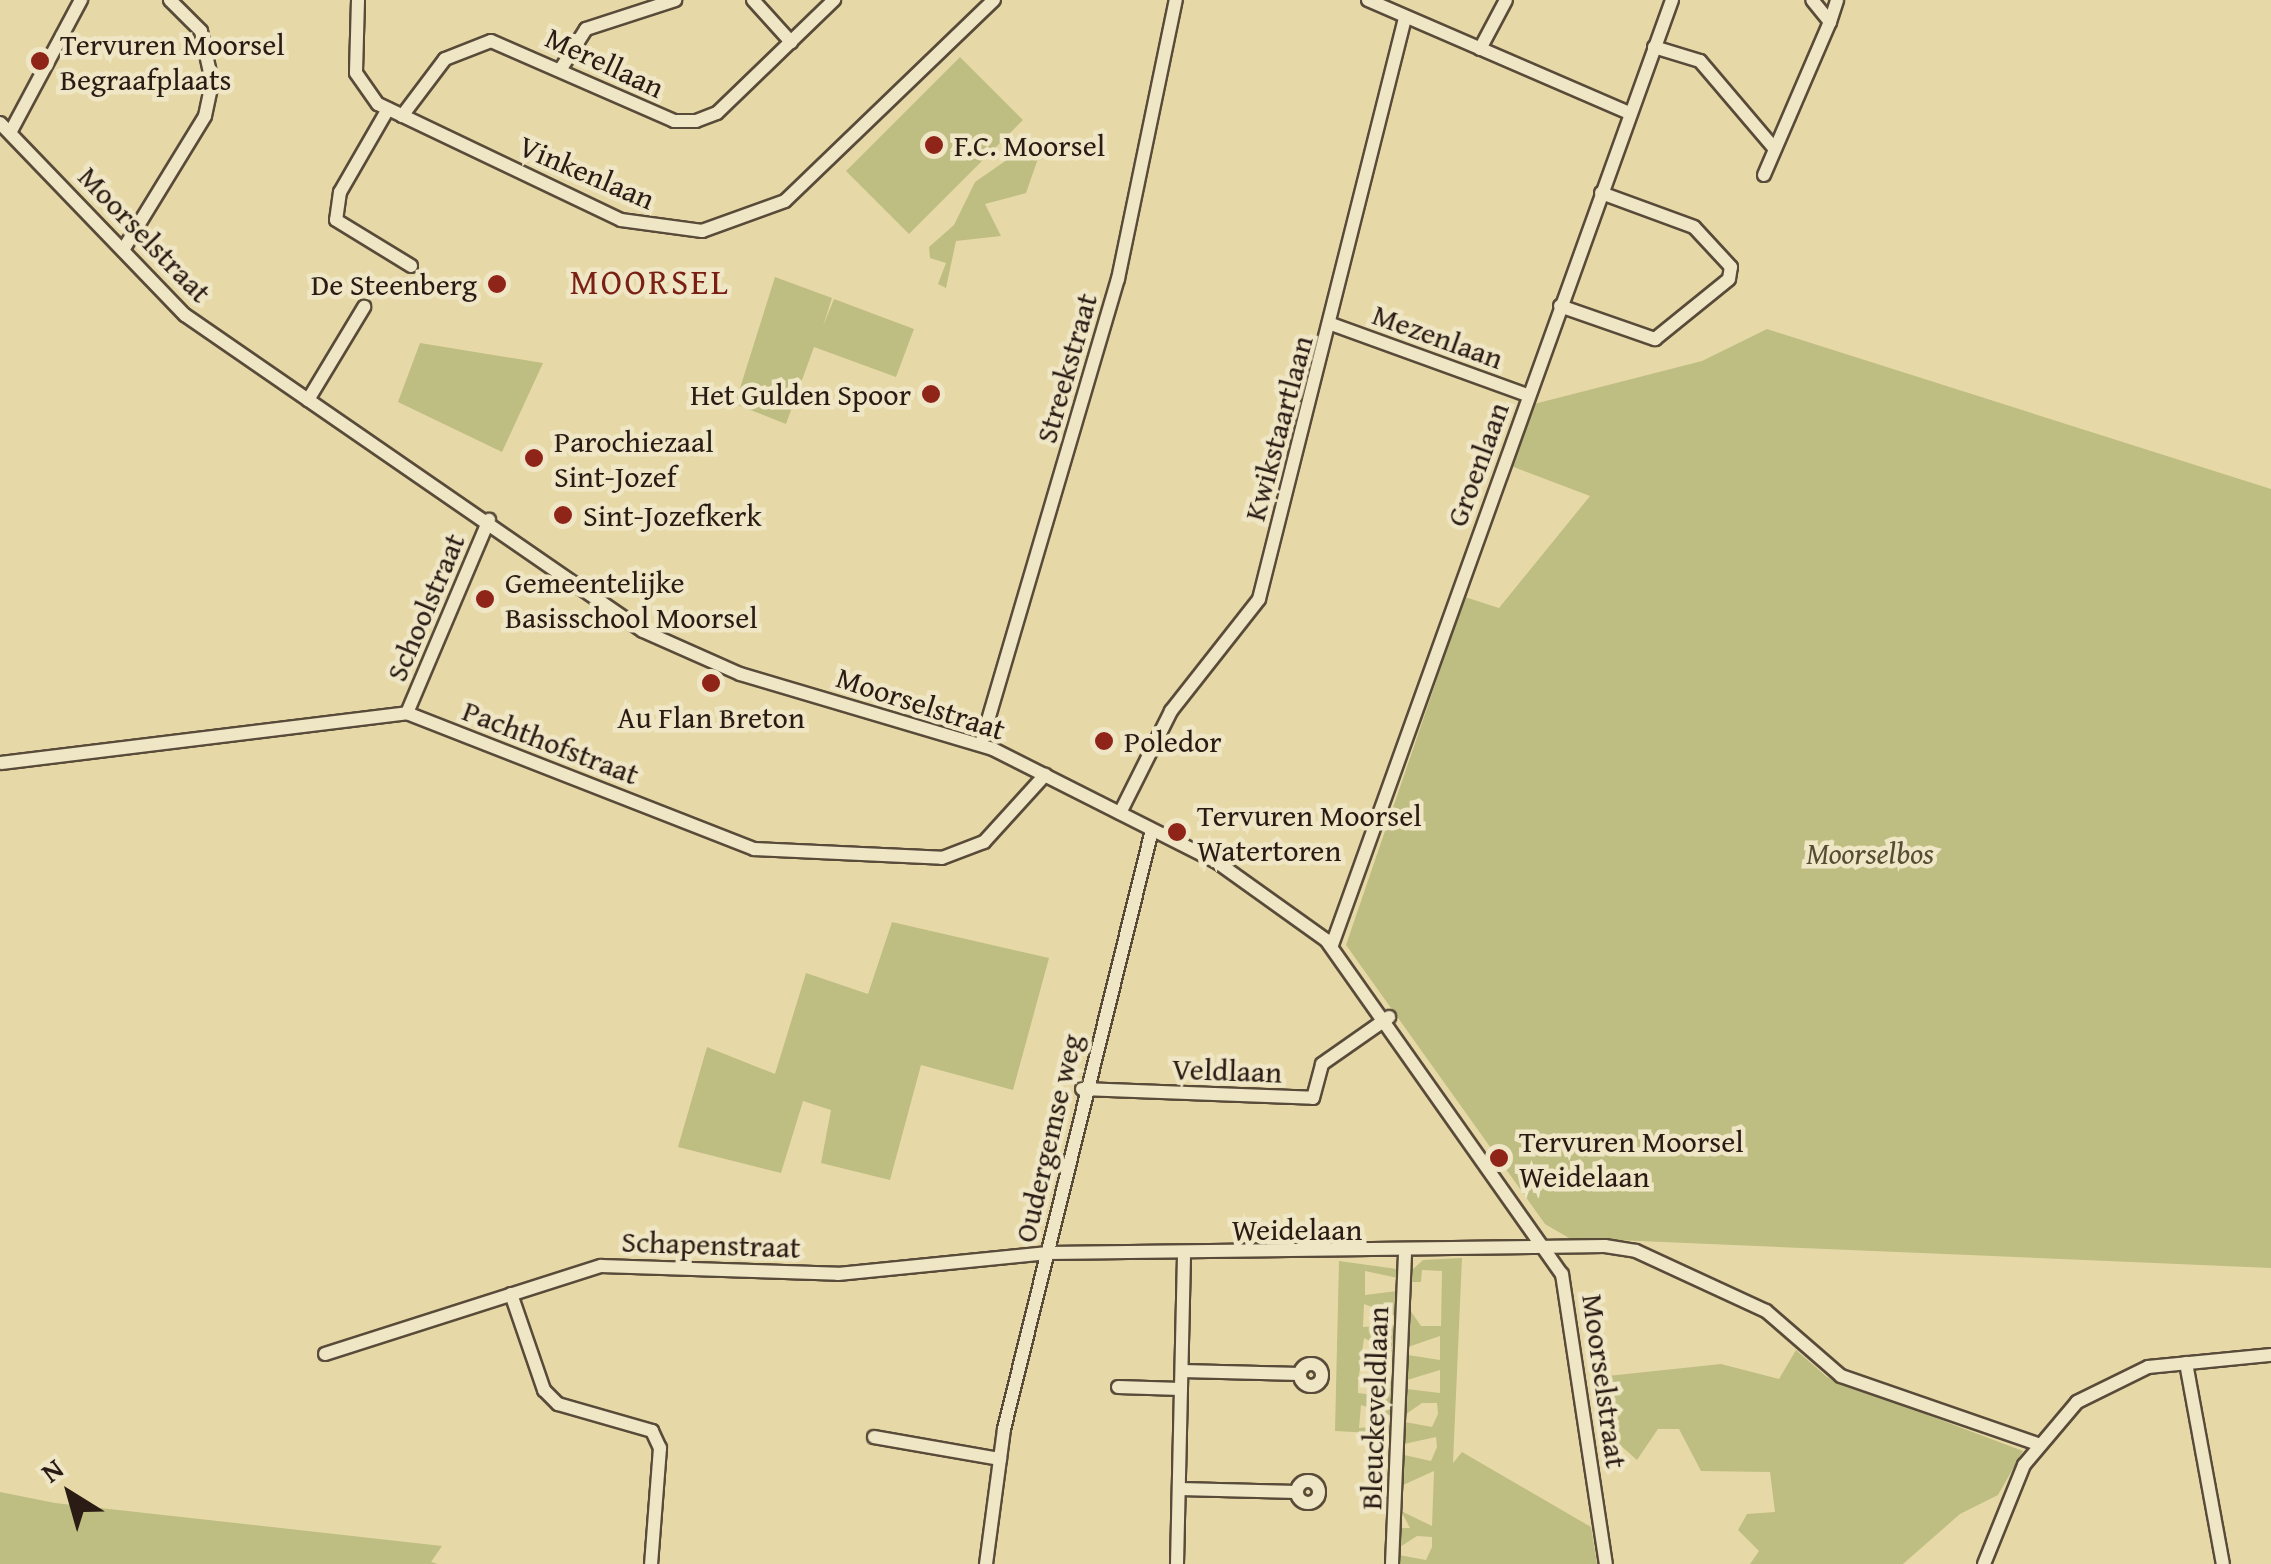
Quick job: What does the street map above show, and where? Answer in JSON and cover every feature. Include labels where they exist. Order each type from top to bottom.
[{"type":"street","points":[[4,125],[81,0]]},
{"type":"street","points":[[123,250],[209,99],[201,31],[170,0]]},
{"type":"street","name":"Vinkenlaan","points":[[358,0],[356,73],[395,112],[620,220],[702,231],[752,221],[786,201],[994,0]]},
{"type":"street","points":[[562,67],[586,29],[675,0]]},
{"type":"street","points":[[754,0],[792,42]]},
{"type":"street","name":"Merellaan","points":[[411,266],[336,220],[340,192],[395,112],[437,67],[467,46],[491,41],[562,67],[674,121],[696,121],[717,113],[834,0]]},
{"type":"street","name":"Streekstraat","points":[[981,744],[1118,279],[1176,0]]},
{"type":"street","points":[[1368,0],[1629,113]]},
{"type":"street","points":[[1480,49],[1506,0]]},
{"type":"street","name":"Groenlaan","points":[[1332,946],[1672,0]]},
{"type":"street","points":[[1812,0],[1830,22]]},
{"type":"street","points":[[1764,175],[1838,0]]},
{"type":"street","name":"Kwikstaartlaan","points":[[1120,814],[1171,710],[1259,598],[1332,324],[1405,18]]},
{"type":"street","points":[[1654,46],[1700,61],[1774,148]]},
{"type":"street","name":"Moorselstraat","points":[[4,125],[184,315],[676,650],[981,744],[1252,883],[1332,946],[1389,1017],[1546,1248],[1571,1304],[1606,1564]]},
{"type":"street","points":[[1560,306],[1655,339],[1729,279],[1731,267],[1694,227],[1600,193]]},
{"type":"street","points":[[308,400],[364,308]]},
{"type":"street","name":"Mezenlaan","points":[[1332,324],[1527,395]]},
{"type":"street","name":"Schoolstraat","points":[[406,713],[489,520]]},
{"type":"street","name":"Pachthofstraat","points":[[1,763],[406,713],[788,856],[960,856],[1045,775]]},
{"type":"street","name":"Oudergemse weg","points":[[986,1564],[1000,1459],[1082,1089],[1152,830]]},
{"type":"street","name":"Veldlaan","points":[[1082,1089],[1313,1098],[1322,1064],[1389,1017]]},
{"type":"street","name":"Weidelaan","points":[[1048,1253],[1404,1255],[1546,1248],[1636,1250],[1772,1314],[1836,1374],[2037,1444]]},
{"type":"street","name":"Schapenstraat","points":[[325,1354],[601,1266],[838,1274],[1048,1253]]},
{"type":"street","points":[[1177,1564],[1184,1254]]},
{"type":"street","name":"Bleuckeveldlaan","points":[[1392,1564],[1404,1255]]},
{"type":"street","points":[[511,1294],[544,1390],[558,1404],[652,1430],[660,1448],[651,1564]]},
{"type":"street","points":[[1984,1564],[2037,1444],[2092,1392],[2135,1371],[2271,1355]]},
{"type":"street","points":[[2186,1362],[2223,1564]]},
{"type":"street","points":[[1182,1371],[1300,1374]]},
{"type":"street","points":[[1118,1387],[1181,1389]]},
{"type":"street","points":[[874,1437],[1000,1459]]},
{"type":"street","points":[[1180,1489],[1297,1492]]},
{"type":"green space","name":"F.C. Moorsel","points":[[960,57],[1023,120],[909,234],[846,171]]},
{"type":"green space","points":[[1040,153],[1026,193],[985,204],[1001,236],[956,241],[946,288],[938,284],[946,263],[930,258],[929,247],[954,225],[975,182],[1014,155]]},
{"type":"green space","points":[[775,277],[832,298],[823,326],[834,299],[914,329],[896,377],[814,347],[786,424],[735,404]]},
{"type":"green space","name":"Moorselbos","points":[[1767,329],[2271,489],[2271,1268],[1569,1238],[1545,1224],[1346,945],[1465,597],[1499,608],[1590,496],[1511,466],[1534,404],[1702,361]]},
{"type":"green space","points":[[420,343],[543,363],[502,452],[398,402]]},
{"type":"green space","points":[[892,922],[1049,958],[1013,1090],[921,1065],[890,1180],[821,1163],[831,1110],[803,1101],[781,1173],[678,1147],[707,1047],[775,1074],[806,973],[868,994]]},
{"type":"green space","points":[[1462,1258],[1453,1463],[1462,1452],[1591,1527],[1597,1564],[1399,1564],[1399,1555],[1426,1560],[1432,1547],[1432,1537],[1417,1536],[1400,1547],[1401,1528],[1410,1528],[1401,1511],[1432,1526],[1434,1471],[1403,1485],[1404,1455],[1431,1461],[1437,1447],[1436,1437],[1404,1444],[1405,1422],[1432,1427],[1438,1414],[1437,1403],[1422,1403],[1406,1414],[1407,1389],[1440,1393],[1440,1370],[1407,1380],[1408,1355],[1440,1360],[1440,1336],[1408,1347],[1410,1310],[1421,1326],[1441,1326],[1442,1271],[1422,1270],[1421,1282],[1411,1282],[1412,1270],[1423,1260]]},
{"type":"green space","points":[[1339,1261],[1397,1269],[1398,1278],[1365,1271],[1365,1295],[1397,1291],[1396,1316],[1364,1304],[1363,1327],[1396,1325],[1395,1354],[1364,1338],[1358,1383],[1358,1393],[1374,1395],[1375,1384],[1394,1380],[1392,1416],[1361,1405],[1359,1428],[1392,1425],[1391,1434],[1335,1431]]},
{"type":"green space","points":[[1796,1350],[1827,1377],[2023,1451],[1998,1495],[1960,1514],[1903,1564],[1750,1564],[1759,1551],[1738,1530],[1747,1514],[1775,1512],[1770,1472],[1701,1471],[1679,1429],[1658,1429],[1637,1460],[1602,1429],[1598,1377],[1721,1364],[1779,1379]]},
{"type":"green space","points":[[0,1492],[55,1503],[442,1546],[431,1562],[438,1564],[0,1564]]},
{"type":"place","name":"Tervuren Moorsel Begraafplaats","points":[[40,61]]},
{"type":"place","name":"F.C. Moorsel","points":[[934,145]]},
{"type":"place","name":"De Steenberg","points":[[497,284]]},
{"type":"place","name":"Het Gulden Spoor","points":[[931,394]]},
{"type":"place","name":"Parochiezaal Sint-Jozef","points":[[534,458]]},
{"type":"place","name":"Sint-Jozefkerk","points":[[563,515]]},
{"type":"place","name":"Gemeentelijke Basisschool Moorsel","points":[[485,599]]},
{"type":"place","name":"Au Flan Breton","points":[[711,683]]},
{"type":"place","name":"Poledor","points":[[1104,741]]},
{"type":"place","name":"Tervuren Moorsel Watertoren","points":[[1177,832]]},
{"type":"place","name":"Tervuren Moorsel Weidelaan","points":[[1499,1158]]},
{"type":"district","name":"MOORSEL","points":[[650,282]]}]
